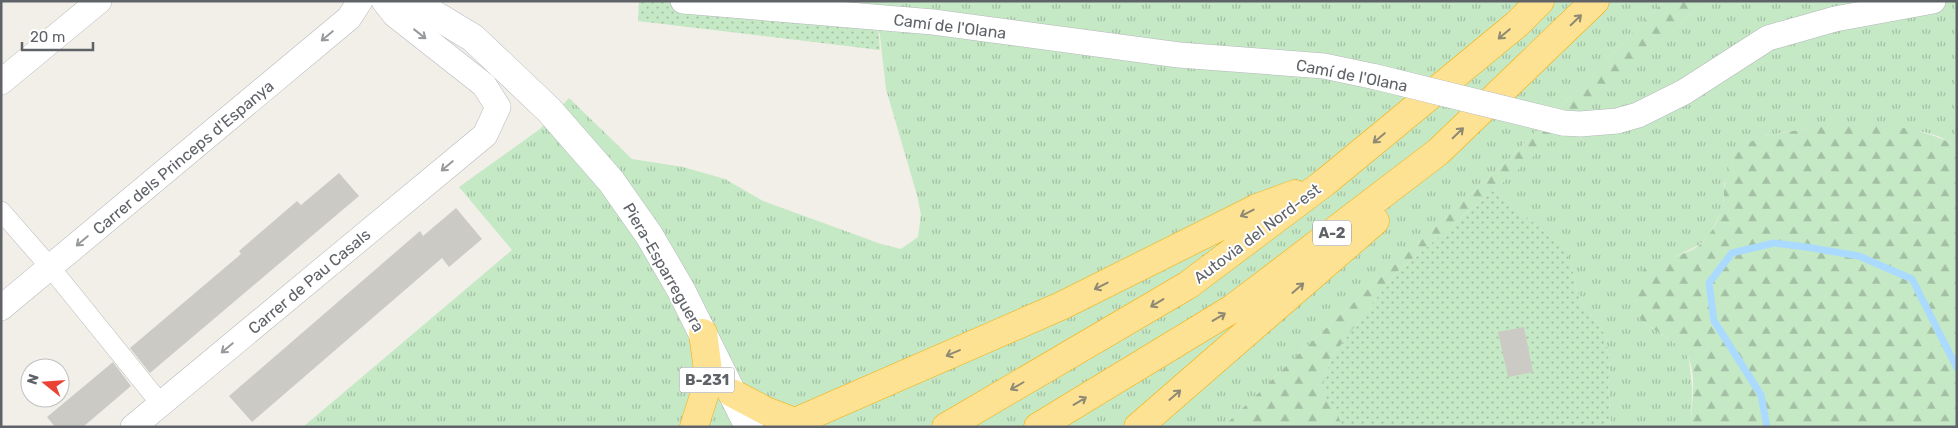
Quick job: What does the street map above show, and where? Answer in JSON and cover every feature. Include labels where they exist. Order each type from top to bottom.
[{"type":"highway","name":"Autovia del Nord-est","points":[[946,427],[1188,285],[1324,183],[1517,24],[1540,1]]},
{"type":"highway","name":"A-2","points":[[1038,427],[1232,309],[1438,152],[1595,1]]},
{"type":"highway","points":[[1138,427],[1372,224],[1438,152]]},
{"type":"highway","points":[[732,393],[793,424],[1061,306],[1257,208],[1324,183]]},
{"type":"highway","name":"B-231","points":[[694,427],[706,389],[708,371],[703,332]]},
{"type":"main road","name":"Piera-Esparreguera","points":[[412,1],[473,38]]},
{"type":"main road","name":"Piera-Esparreguera","points":[[447,1],[473,38],[548,110],[611,181],[649,235],[703,332],[749,427]]},
{"type":"street","points":[[1,82],[99,1]]},
{"type":"street","name":"Carrer dels Princeps d'Espanya","points":[[1,308],[349,18],[360,1]]},
{"type":"street","name":"Carrer de Pau Casals","points":[[133,427],[485,135],[498,108],[484,84],[395,15],[384,1]]},
{"type":"street","name":"Camí de l'Olana","points":[[683,1],[933,22],[1179,55],[1324,66],[1563,123],[1580,124],[1617,121],[1638,115],[1684,92],[1768,38],[1835,19],[1933,1]]},
{"type":"street","points":[[1,210],[50,267],[160,404]]},
{"type":"green space","points":[[639,1],[851,1],[867,10],[875,20],[880,50],[638,21]]},
{"type":"green space","points":[[851,1],[1664,1],[1515,153],[1326,328],[1223,427],[303,427],[512,250],[459,187],[540,129],[569,98],[632,159],[683,167],[725,179],[763,201],[881,244],[901,249],[918,237],[921,215],[886,89],[879,27],[869,10]]},
{"type":"green space","points":[[1664,1],[1711,1],[1690,15],[1528,161],[1395,274],[1331,358],[1323,385],[1344,427],[1223,427],[1326,328],[1515,153]]},
{"type":"green space","points":[[1711,1],[1957,1],[1957,146],[1938,136],[1924,132],[1868,124],[1811,128],[1764,136],[1732,159],[1724,184],[1721,212],[1709,236],[1699,245],[1672,258],[1638,316],[1647,325],[1683,348],[1689,360],[1692,387],[1691,427],[1611,427],[1608,384],[1610,368],[1606,337],[1582,304],[1571,263],[1554,240],[1494,190],[1690,15]]},
{"type":"green space","points":[[1854,124],[1907,128],[1932,135],[1957,146],[1957,427],[1691,427],[1693,375],[1689,359],[1674,342],[1643,322],[1636,313],[1632,303],[1632,290],[1636,279],[1642,271],[1660,261],[1692,250],[1701,244],[1709,234],[1721,210],[1727,173],[1739,147],[1764,136],[1811,128]]},
{"type":"green space","points":[[1494,190],[1554,240],[1565,251],[1571,263],[1582,304],[1606,337],[1610,368],[1608,384],[1611,427],[1344,427],[1327,399],[1323,385],[1331,358],[1395,274]]},
{"type":"building","points":[[339,173],[359,196],[150,373],[130,348],[241,254],[239,251],[297,201],[301,205]]},
{"type":"building","points":[[456,208],[482,239],[449,267],[442,258],[252,422],[229,396],[420,231],[423,236]]},
{"type":"building","points":[[1524,327],[1533,372],[1508,377],[1498,332]]},
{"type":"building","points":[[113,362],[131,386],[83,427],[55,427],[47,417],[58,408],[70,408],[70,398]]},
{"type":"waterway","points":[[1767,427],[1761,395],[1714,321],[1709,283],[1732,253],[1774,243],[1806,247],[1859,256],[1912,279],[1957,368]]}]
